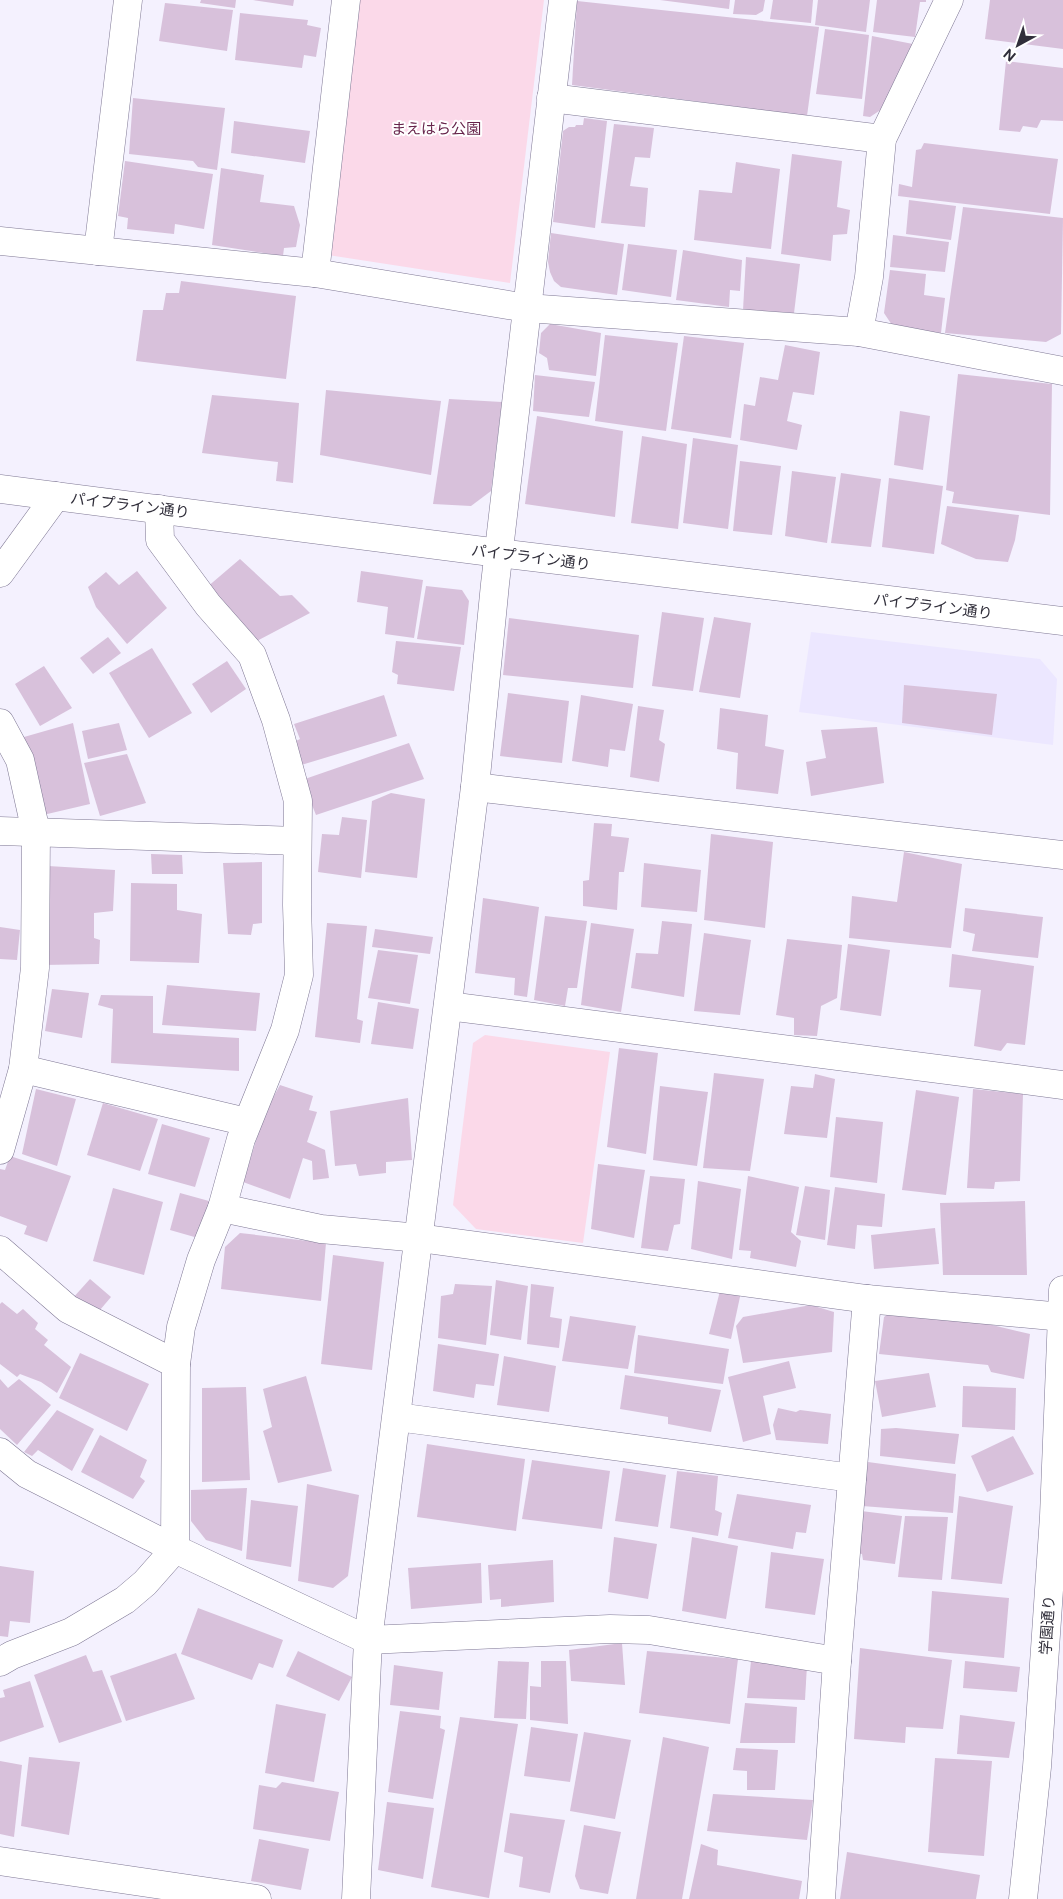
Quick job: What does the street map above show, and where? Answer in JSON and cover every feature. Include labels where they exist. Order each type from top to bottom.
[{"type":"street","points":[[98,251],[128,0]]},
{"type":"street","points":[[315,273],[346,0]]},
{"type":"street","points":[[356,1899],[368,1640],[475,787],[499,554],[563,0]]},
{"type":"street","points":[[859,332],[868,277],[882,139],[949,0]]},
{"type":"street","points":[[551,98],[882,139]]},
{"type":"street","points":[[0,241],[315,273],[527,308],[859,332],[1063,371]]},
{"type":"street","name":"パイプライン通り","points":[[0,489],[499,554],[1063,621]]},
{"type":"street","points":[[0,573],[56,496]]},
{"type":"street","points":[[0,1662],[12,1655],[71,1632],[125,1600],[145,1582],[175,1549],[176,1364],[182,1327],[201,1260],[222,1208],[247,1122],[285,1030],[299,975],[298,800],[276,720],[252,655],[208,605],[160,540],[159,509]]},
{"type":"street","points":[[0,723],[20,760],[36,832],[35,968],[23,1069],[0,1150]]},
{"type":"street","points":[[475,787],[1063,855]]},
{"type":"street","points":[[0,831],[297,841]]},
{"type":"street","points":[[448,1006],[1063,1085]]},
{"type":"street","points":[[23,1069],[247,1122]]},
{"type":"street","points":[[222,1208],[321,1229],[419,1238],[867,1299],[1062,1317]]},
{"type":"street","points":[[0,1250],[68,1309],[176,1364]]},
{"type":"street","name":"学園通り","points":[[1023,1899],[1036,1767],[1054,1526],[1063,1290]]},
{"type":"street","points":[[822,1899],[837,1661],[867,1299]]},
{"type":"street","points":[[397,1417],[852,1478]]},
{"type":"street","points":[[0,1452],[28,1474],[175,1549],[368,1640],[610,1628],[648,1630],[837,1661]]},
{"type":"street","points":[[0,1861],[257,1899]]},
{"type":"shaded area","points":[[811,632],[1040,659],[1057,679],[1053,745],[799,712]]},
{"type":"green space","name":"まえはら公園","points":[[359,0],[544,0],[510,283],[328,255]]},
{"type":"green space","points":[[485,1035],[610,1052],[583,1243],[476,1229],[453,1205],[473,1043]]},
{"type":"building","points":[[201,0],[236,0],[235,8],[200,3]]},
{"type":"building","points":[[253,0],[294,0],[293,6]]},
{"type":"building","points":[[660,0],[730,0],[729,9]]},
{"type":"building","points":[[735,0],[765,0],[763,11],[756,15],[733,14]]},
{"type":"building","points":[[773,0],[813,0],[811,23],[770,19]]},
{"type":"building","points":[[818,0],[870,0],[866,32],[815,25]]},
{"type":"building","points":[[877,0],[926,0],[926,2],[920,2],[915,37],[873,32]]},
{"type":"building","points":[[990,0],[1063,0],[1063,49],[985,39]]},
{"type":"building","points":[[577,1],[819,27],[807,116],[572,85]]},
{"type":"building","points":[[165,3],[233,10],[227,51],[159,41]]},
{"type":"building","points":[[240,13],[308,20],[307,25],[321,28],[316,57],[304,55],[302,68],[235,60]]},
{"type":"building","points":[[825,29],[869,35],[862,99],[816,94]]},
{"type":"building","points":[[872,36],[913,44],[882,109],[870,117],[863,116]]},
{"type":"building","points":[[1006,61],[1063,68],[1063,121],[1041,120],[1037,128],[1023,126],[1020,132],[999,130]]},
{"type":"building","points":[[133,98],[225,108],[217,170],[198,167],[193,161],[129,154]]},
{"type":"building","points":[[584,118],[607,121],[595,228],[553,222],[563,131],[569,127],[583,125]]},
{"type":"building","points":[[234,121],[310,131],[305,163],[231,153]]},
{"type":"building","points":[[614,124],[654,128],[650,158],[635,157],[630,186],[648,188],[645,227],[601,223]]},
{"type":"building","points":[[924,143],[1058,159],[1050,214],[898,196],[899,184],[912,187],[916,150],[921,149]]},
{"type":"building","points":[[792,154],[842,161],[837,207],[850,210],[847,234],[833,235],[831,261],[781,254]]},
{"type":"building","points":[[125,161],[213,174],[204,229],[175,224],[174,234],[127,229],[128,218],[118,216]]},
{"type":"building","points":[[736,162],[780,169],[771,249],[694,240],[699,190],[732,193]]},
{"type":"building","points":[[221,168],[264,175],[260,202],[294,206],[300,225],[296,247],[284,248],[283,256],[212,245]]},
{"type":"building","points":[[909,200],[956,206],[951,240],[906,234]]},
{"type":"building","points":[[963,207],[1063,218],[1061,334],[1046,342],[945,333]]},
{"type":"building","points":[[551,233],[624,244],[617,295],[561,287],[554,281],[548,262]]},
{"type":"building","points":[[893,235],[949,242],[945,272],[890,267]]},
{"type":"building","points":[[628,244],[677,250],[671,297],[622,290]]},
{"type":"building","points":[[683,250],[742,260],[740,291],[730,290],[729,307],[676,300]]},
{"type":"building","points":[[746,257],[800,264],[794,313],[743,310]]},
{"type":"building","points":[[890,270],[926,274],[924,295],[945,298],[941,333],[894,328],[884,313]]},
{"type":"building","points":[[181,281],[296,296],[286,379],[136,361],[143,310],[163,310],[166,293],[179,293]]},
{"type":"building","points":[[550,324],[601,333],[596,376],[549,370],[547,358],[539,353],[541,333]]},
{"type":"building","points":[[605,335],[678,343],[666,431],[595,421]]},
{"type":"building","points":[[684,336],[744,343],[731,438],[671,429]]},
{"type":"building","points":[[785,345],[820,352],[814,395],[793,392],[787,421],[802,425],[797,450],[740,440],[744,404],[755,406],[760,377],[778,380]]},
{"type":"building","points":[[958,374],[1052,384],[1050,515],[952,503],[954,492],[946,490]]},
{"type":"building","points":[[535,375],[595,382],[589,417],[533,411]]},
{"type":"building","points":[[326,390],[441,401],[431,475],[320,455]]},
{"type":"building","points":[[212,395],[299,403],[293,483],[276,481],[278,462],[202,453]]},
{"type":"building","points":[[449,399],[502,402],[491,491],[471,506],[433,504]]},
{"type":"building","points":[[900,411],[930,416],[923,470],[894,465]]},
{"type":"building","points":[[537,416],[623,431],[615,517],[525,504]]},
{"type":"building","points":[[642,436],[687,444],[678,529],[631,523]]},
{"type":"building","points":[[693,438],[738,445],[728,529],[683,523]]},
{"type":"building","points":[[740,461],[781,466],[772,535],[733,531]]},
{"type":"building","points":[[792,471],[836,477],[827,543],[785,536]]},
{"type":"building","points":[[841,473],[881,479],[871,547],[831,543]]},
{"type":"building","points":[[889,478],[943,486],[934,554],[882,547]]},
{"type":"building","points":[[947,506],[1019,515],[1015,540],[1008,562],[976,559],[941,544]]},
{"type":"building","points":[[240,559],[280,596],[292,595],[310,613],[253,643],[206,588]]},
{"type":"building","points":[[137,571],[167,608],[127,644],[96,607],[88,587],[106,572],[119,585]]},
{"type":"building","points":[[361,571],[423,580],[414,638],[385,634],[388,607],[357,602]]},
{"type":"building","points":[[426,586],[462,590],[469,601],[464,645],[417,639]]},
{"type":"building","points":[[662,612],[704,618],[693,691],[652,686]]},
{"type":"building","points":[[714,617],[751,623],[740,698],[699,692]]},
{"type":"building","points":[[509,618],[639,635],[633,688],[503,675]]},
{"type":"building","points":[[108,637],[121,653],[93,674],[80,658]]},
{"type":"building","points":[[396,641],[461,647],[454,691],[397,684],[398,675],[392,672]]},
{"type":"building","points":[[152,648],[192,713],[149,738],[109,673]]},
{"type":"building","points":[[227,661],[246,689],[211,713],[192,684]]},
{"type":"building","points":[[44,666],[72,708],[40,726],[15,684]]},
{"type":"building","points":[[904,685],[997,694],[992,735],[902,723]]},
{"type":"building","points":[[508,693],[569,701],[562,763],[500,756]]},
{"type":"building","points":[[384,695],[397,736],[298,766],[290,744],[300,739],[294,724]]},
{"type":"building","points":[[581,695],[633,704],[625,751],[610,749],[608,767],[572,761]]},
{"type":"building","points":[[638,706],[664,710],[659,740],[665,744],[659,782],[630,777]]},
{"type":"building","points":[[720,708],[768,715],[765,746],[784,750],[778,794],[736,789],[738,753],[717,749]]},
{"type":"building","points":[[73,723],[90,804],[43,815],[24,737]]},
{"type":"building","points":[[119,723],[127,750],[88,759],[82,731]]},
{"type":"building","points":[[877,727],[884,783],[811,796],[806,762],[826,758],[821,730]]},
{"type":"building","points":[[409,743],[424,779],[316,815],[302,780]]},
{"type":"building","points":[[127,754],[146,803],[100,816],[84,763]]},
{"type":"building","points":[[391,793],[425,799],[417,878],[365,872],[372,801]]},
{"type":"building","points":[[342,817],[367,820],[361,878],[318,872],[322,834],[339,835]]},
{"type":"building","points":[[594,823],[612,824],[611,836],[629,838],[624,872],[619,872],[617,910],[583,906],[583,881],[589,880]]},
{"type":"building","points":[[711,834],[773,842],[765,928],[704,920]]},
{"type":"building","points":[[904,852],[962,864],[951,948],[849,938],[852,896],[897,902]]},
{"type":"building","points":[[151,854],[182,855],[183,874],[152,874]]},
{"type":"building","points":[[262,862],[262,923],[253,924],[251,935],[228,934],[223,863]]},
{"type":"building","points":[[644,863],[701,870],[697,912],[641,907]]},
{"type":"building","points":[[48,866],[115,870],[113,911],[94,913],[94,938],[100,940],[99,964],[43,965]]},
{"type":"building","points":[[131,883],[177,884],[177,910],[202,914],[199,963],[130,961]]},
{"type":"building","points":[[483,898],[539,907],[527,997],[514,995],[515,978],[475,973]]},
{"type":"building","points":[[965,908],[1043,917],[1038,958],[972,951],[975,934],[963,931]]},
{"type":"building","points":[[545,916],[587,921],[577,988],[568,988],[565,1006],[534,1000]]},
{"type":"building","points":[[662,921],[692,924],[684,997],[631,988],[636,953],[658,954]]},
{"type":"building","points":[[327,923],[367,926],[357,1019],[363,1021],[360,1043],[315,1037]]},
{"type":"building","points":[[591,923],[634,929],[621,1012],[581,1005]]},
{"type":"building","points":[[0,927],[20,930],[17,960],[0,959]]},
{"type":"building","points":[[375,929],[433,937],[430,954],[372,947]]},
{"type":"building","points":[[704,933],[751,940],[740,1015],[694,1011]]},
{"type":"building","points":[[787,939],[842,945],[837,998],[821,1006],[817,1036],[794,1035],[794,1018],[776,1015]]},
{"type":"building","points":[[848,944],[890,950],[881,1016],[840,1010]]},
{"type":"building","points":[[378,950],[418,955],[410,1004],[368,998]]},
{"type":"building","points":[[952,954],[1034,966],[1025,1045],[1007,1043],[1001,1051],[974,1046],[981,990],[949,987]]},
{"type":"building","points":[[167,985],[260,993],[256,1031],[162,1025]]},
{"type":"building","points":[[52,989],[89,993],[82,1038],[45,1031]]},
{"type":"building","points":[[101,995],[153,996],[153,1033],[239,1038],[239,1071],[111,1063],[113,1009],[98,1005]]},
{"type":"building","points":[[378,1002],[419,1009],[413,1049],[371,1044]]},
{"type":"building","points":[[619,1048],[658,1053],[646,1154],[607,1147]]},
{"type":"building","points":[[714,1073],[764,1079],[750,1171],[703,1168]]},
{"type":"building","points":[[815,1074],[835,1079],[827,1138],[784,1134],[791,1086],[813,1088]]},
{"type":"building","points":[[280,1085],[313,1096],[309,1110],[317,1112],[307,1142],[325,1150],[329,1178],[313,1180],[312,1161],[303,1158],[290,1199],[243,1182],[265,1112]]},
{"type":"building","points":[[660,1086],[708,1092],[697,1166],[653,1160]]},
{"type":"building","points":[[36,1089],[76,1099],[57,1166],[22,1154]]},
{"type":"building","points":[[973,1089],[1023,1094],[1020,1181],[995,1182],[994,1189],[967,1188]]},
{"type":"building","points":[[916,1090],[959,1097],[946,1195],[902,1190]]},
{"type":"building","points":[[408,1098],[412,1160],[386,1162],[386,1173],[359,1176],[356,1164],[335,1166],[330,1111]]},
{"type":"building","points":[[103,1103],[158,1119],[140,1171],[87,1155]]},
{"type":"building","points":[[836,1117],[883,1122],[877,1183],[830,1177]]},
{"type":"building","points":[[162,1124],[210,1138],[195,1187],[148,1174]]},
{"type":"building","points":[[10,1156],[71,1176],[47,1242],[24,1234],[27,1226],[0,1216],[0,1169],[5,1170]]},
{"type":"building","points":[[598,1164],[645,1170],[634,1238],[591,1229]]},
{"type":"building","points":[[650,1176],[685,1179],[680,1224],[674,1225],[668,1251],[641,1248]]},
{"type":"building","points":[[748,1176],[799,1187],[791,1232],[801,1241],[796,1267],[750,1258],[751,1251],[739,1250]]},
{"type":"building","points":[[698,1181],[741,1189],[732,1259],[691,1249]]},
{"type":"building","points":[[805,1186],[830,1190],[825,1240],[796,1235]]},
{"type":"building","points":[[835,1187],[885,1194],[882,1227],[857,1225],[855,1249],[827,1245]]},
{"type":"building","points":[[113,1188],[163,1202],[144,1275],[93,1261]]},
{"type":"building","points":[[180,1193],[209,1201],[198,1238],[170,1230]]},
{"type":"building","points":[[1025,1201],[1027,1275],[943,1275],[940,1203]]},
{"type":"building","points":[[935,1228],[939,1264],[874,1269],[871,1235]]},
{"type":"building","points":[[240,1233],[326,1243],[321,1301],[221,1289],[225,1247]]},
{"type":"building","points":[[333,1255],[384,1262],[372,1370],[321,1364]]},
{"type":"building","points":[[90,1279],[111,1297],[94,1317],[72,1299]]},
{"type":"building","points":[[496,1280],[528,1286],[521,1340],[490,1335]]},
{"type":"building","points":[[455,1284],[492,1286],[486,1345],[438,1338],[441,1296],[453,1294]]},
{"type":"building","points":[[531,1284],[554,1287],[550,1317],[562,1319],[559,1348],[527,1344]]},
{"type":"building","points":[[721,1287],[741,1292],[731,1339],[709,1334]]},
{"type":"building","points":[[2,1302],[17,1314],[23,1309],[38,1323],[35,1329],[48,1340],[44,1345],[71,1367],[57,1393],[41,1382],[20,1374],[17,1377],[0,1364],[0,1304]]},
{"type":"building","points":[[811,1305],[834,1312],[832,1352],[743,1363],[736,1326],[743,1317]]},
{"type":"building","points":[[892,1311],[993,1319],[992,1325],[1030,1334],[1024,1379],[991,1372],[988,1365],[879,1354],[884,1317]]},
{"type":"building","points":[[570,1316],[636,1326],[628,1369],[562,1361]]},
{"type":"building","points":[[638,1335],[729,1349],[723,1384],[634,1373]]},
{"type":"building","points":[[438,1344],[499,1354],[494,1386],[476,1384],[474,1398],[433,1391]]},
{"type":"building","points":[[80,1353],[149,1384],[127,1431],[59,1398]]},
{"type":"building","points":[[504,1356],[556,1366],[549,1412],[497,1405]]},
{"type":"building","points":[[789,1361],[796,1388],[763,1396],[771,1434],[743,1442],[728,1377]]},
{"type":"building","points":[[929,1373],[936,1407],[882,1417],[875,1381]]},
{"type":"building","points":[[625,1375],[721,1390],[711,1432],[668,1424],[668,1417],[620,1409]]},
{"type":"building","points":[[306,1376],[332,1471],[278,1483],[263,1431],[272,1427],[263,1389]]},
{"type":"building","points":[[0,1379],[8,1388],[19,1379],[51,1405],[17,1445],[0,1429]]},
{"type":"building","points":[[963,1386],[1016,1388],[1015,1430],[962,1427]]},
{"type":"building","points":[[246,1387],[250,1480],[202,1482],[202,1388]]},
{"type":"building","points":[[778,1408],[796,1412],[800,1410],[831,1414],[828,1444],[776,1440],[773,1425]]},
{"type":"building","points":[[57,1410],[94,1429],[72,1471],[38,1450],[32,1456],[24,1452]]},
{"type":"building","points":[[896,1428],[959,1434],[955,1464],[880,1456],[881,1429]]},
{"type":"building","points":[[100,1435],[147,1460],[140,1477],[145,1481],[133,1499],[81,1472]]},
{"type":"building","points":[[1013,1436],[1034,1474],[987,1492],[971,1456]]},
{"type":"building","points":[[427,1444],[525,1459],[516,1531],[417,1517]]},
{"type":"building","points":[[532,1460],[610,1471],[602,1529],[522,1519]]},
{"type":"building","points":[[868,1462],[956,1474],[953,1513],[862,1506]]},
{"type":"building","points":[[623,1468],[666,1475],[658,1527],[615,1521]]},
{"type":"building","points":[[677,1471],[718,1476],[715,1510],[722,1513],[718,1536],[670,1528]]},
{"type":"building","points":[[307,1484],[359,1495],[348,1576],[333,1588],[298,1581]]},
{"type":"building","points":[[247,1488],[242,1551],[206,1540],[191,1521],[191,1490]]},
{"type":"building","points":[[737,1494],[811,1505],[806,1533],[796,1532],[793,1549],[728,1538]]},
{"type":"building","points":[[959,1496],[1013,1506],[1002,1584],[951,1579]]},
{"type":"building","points":[[251,1500],[298,1506],[291,1567],[246,1559]]},
{"type":"building","points":[[861,1511],[902,1516],[895,1564],[863,1560],[862,1554],[857,1553]]},
{"type":"building","points":[[905,1516],[948,1517],[942,1580],[898,1577]]},
{"type":"building","points":[[614,1537],[657,1544],[648,1599],[608,1592]]},
{"type":"building","points":[[692,1537],[738,1546],[726,1619],[682,1611]]},
{"type":"building","points":[[771,1552],[824,1559],[815,1615],[765,1608]]},
{"type":"building","points":[[553,1560],[554,1602],[501,1607],[501,1599],[490,1600],[488,1565]]},
{"type":"building","points":[[481,1563],[482,1603],[411,1609],[408,1568]]},
{"type":"building","points":[[0,1566],[34,1571],[30,1623],[10,1621],[8,1637],[0,1636]]},
{"type":"building","points":[[932,1591],[1009,1598],[1004,1658],[928,1651]]},
{"type":"building","points":[[198,1608],[283,1640],[273,1668],[259,1663],[252,1680],[181,1654]]},
{"type":"building","points":[[622,1643],[625,1685],[571,1681],[569,1650]]},
{"type":"building","points":[[860,1648],[952,1660],[943,1729],[906,1727],[905,1743],[854,1739]]},
{"type":"building","points":[[298,1651],[352,1677],[339,1701],[286,1676]]},
{"type":"building","points":[[647,1651],[738,1659],[730,1724],[639,1713]]},
{"type":"building","points":[[176,1653],[195,1699],[126,1721],[110,1676]]},
{"type":"building","points":[[86,1655],[93,1672],[102,1670],[122,1722],[59,1743],[34,1675]]},
{"type":"building","points":[[498,1661],[529,1662],[526,1719],[494,1718]]},
{"type":"building","points":[[541,1661],[566,1661],[568,1724],[530,1720],[530,1686],[541,1687]]},
{"type":"building","points":[[751,1661],[807,1665],[805,1700],[747,1698]]},
{"type":"building","points":[[965,1661],[1020,1667],[1017,1692],[963,1688]]},
{"type":"building","points":[[394,1665],[443,1672],[439,1710],[390,1705]]},
{"type":"building","points":[[30,1681],[44,1727],[0,1742],[0,1698],[5,1697],[3,1690]]},
{"type":"building","points":[[745,1703],[797,1707],[795,1743],[740,1743]]},
{"type":"building","points":[[276,1704],[326,1714],[314,1782],[265,1773]]},
{"type":"building","points":[[400,1711],[441,1716],[440,1728],[445,1730],[433,1799],[388,1792]]},
{"type":"building","points":[[960,1715],[1015,1722],[1009,1758],[957,1754]]},
{"type":"building","points":[[460,1717],[518,1724],[489,1898],[431,1887]]},
{"type":"building","points":[[531,1727],[578,1734],[570,1782],[524,1776]]},
{"type":"building","points":[[584,1732],[631,1740],[615,1819],[570,1811]]},
{"type":"building","points":[[663,1737],[709,1747],[682,1899],[636,1899]]},
{"type":"building","points":[[736,1748],[778,1750],[775,1790],[747,1790],[747,1771],[733,1770]]},
{"type":"building","points":[[29,1757],[80,1762],[69,1835],[21,1826]]},
{"type":"building","points":[[935,1758],[992,1761],[984,1856],[928,1852]]},
{"type":"building","points":[[0,1761],[22,1765],[14,1837],[0,1834]]},
{"type":"building","points":[[282,1782],[339,1792],[330,1841],[253,1829],[259,1785],[276,1788]]},
{"type":"building","points":[[713,1794],[813,1800],[807,1840],[707,1831]]},
{"type":"building","points":[[387,1802],[434,1808],[423,1879],[378,1870]]},
{"type":"building","points":[[510,1813],[565,1820],[550,1893],[519,1887],[523,1857],[504,1852]]},
{"type":"building","points":[[584,1825],[621,1832],[608,1894],[580,1889],[575,1876]]},
{"type":"building","points":[[259,1839],[309,1849],[301,1890],[251,1881]]},
{"type":"building","points":[[701,1844],[718,1850],[717,1865],[802,1881],[799,1899],[689,1899]]},
{"type":"building","points":[[847,1852],[980,1875],[976,1899],[840,1899]]}]
